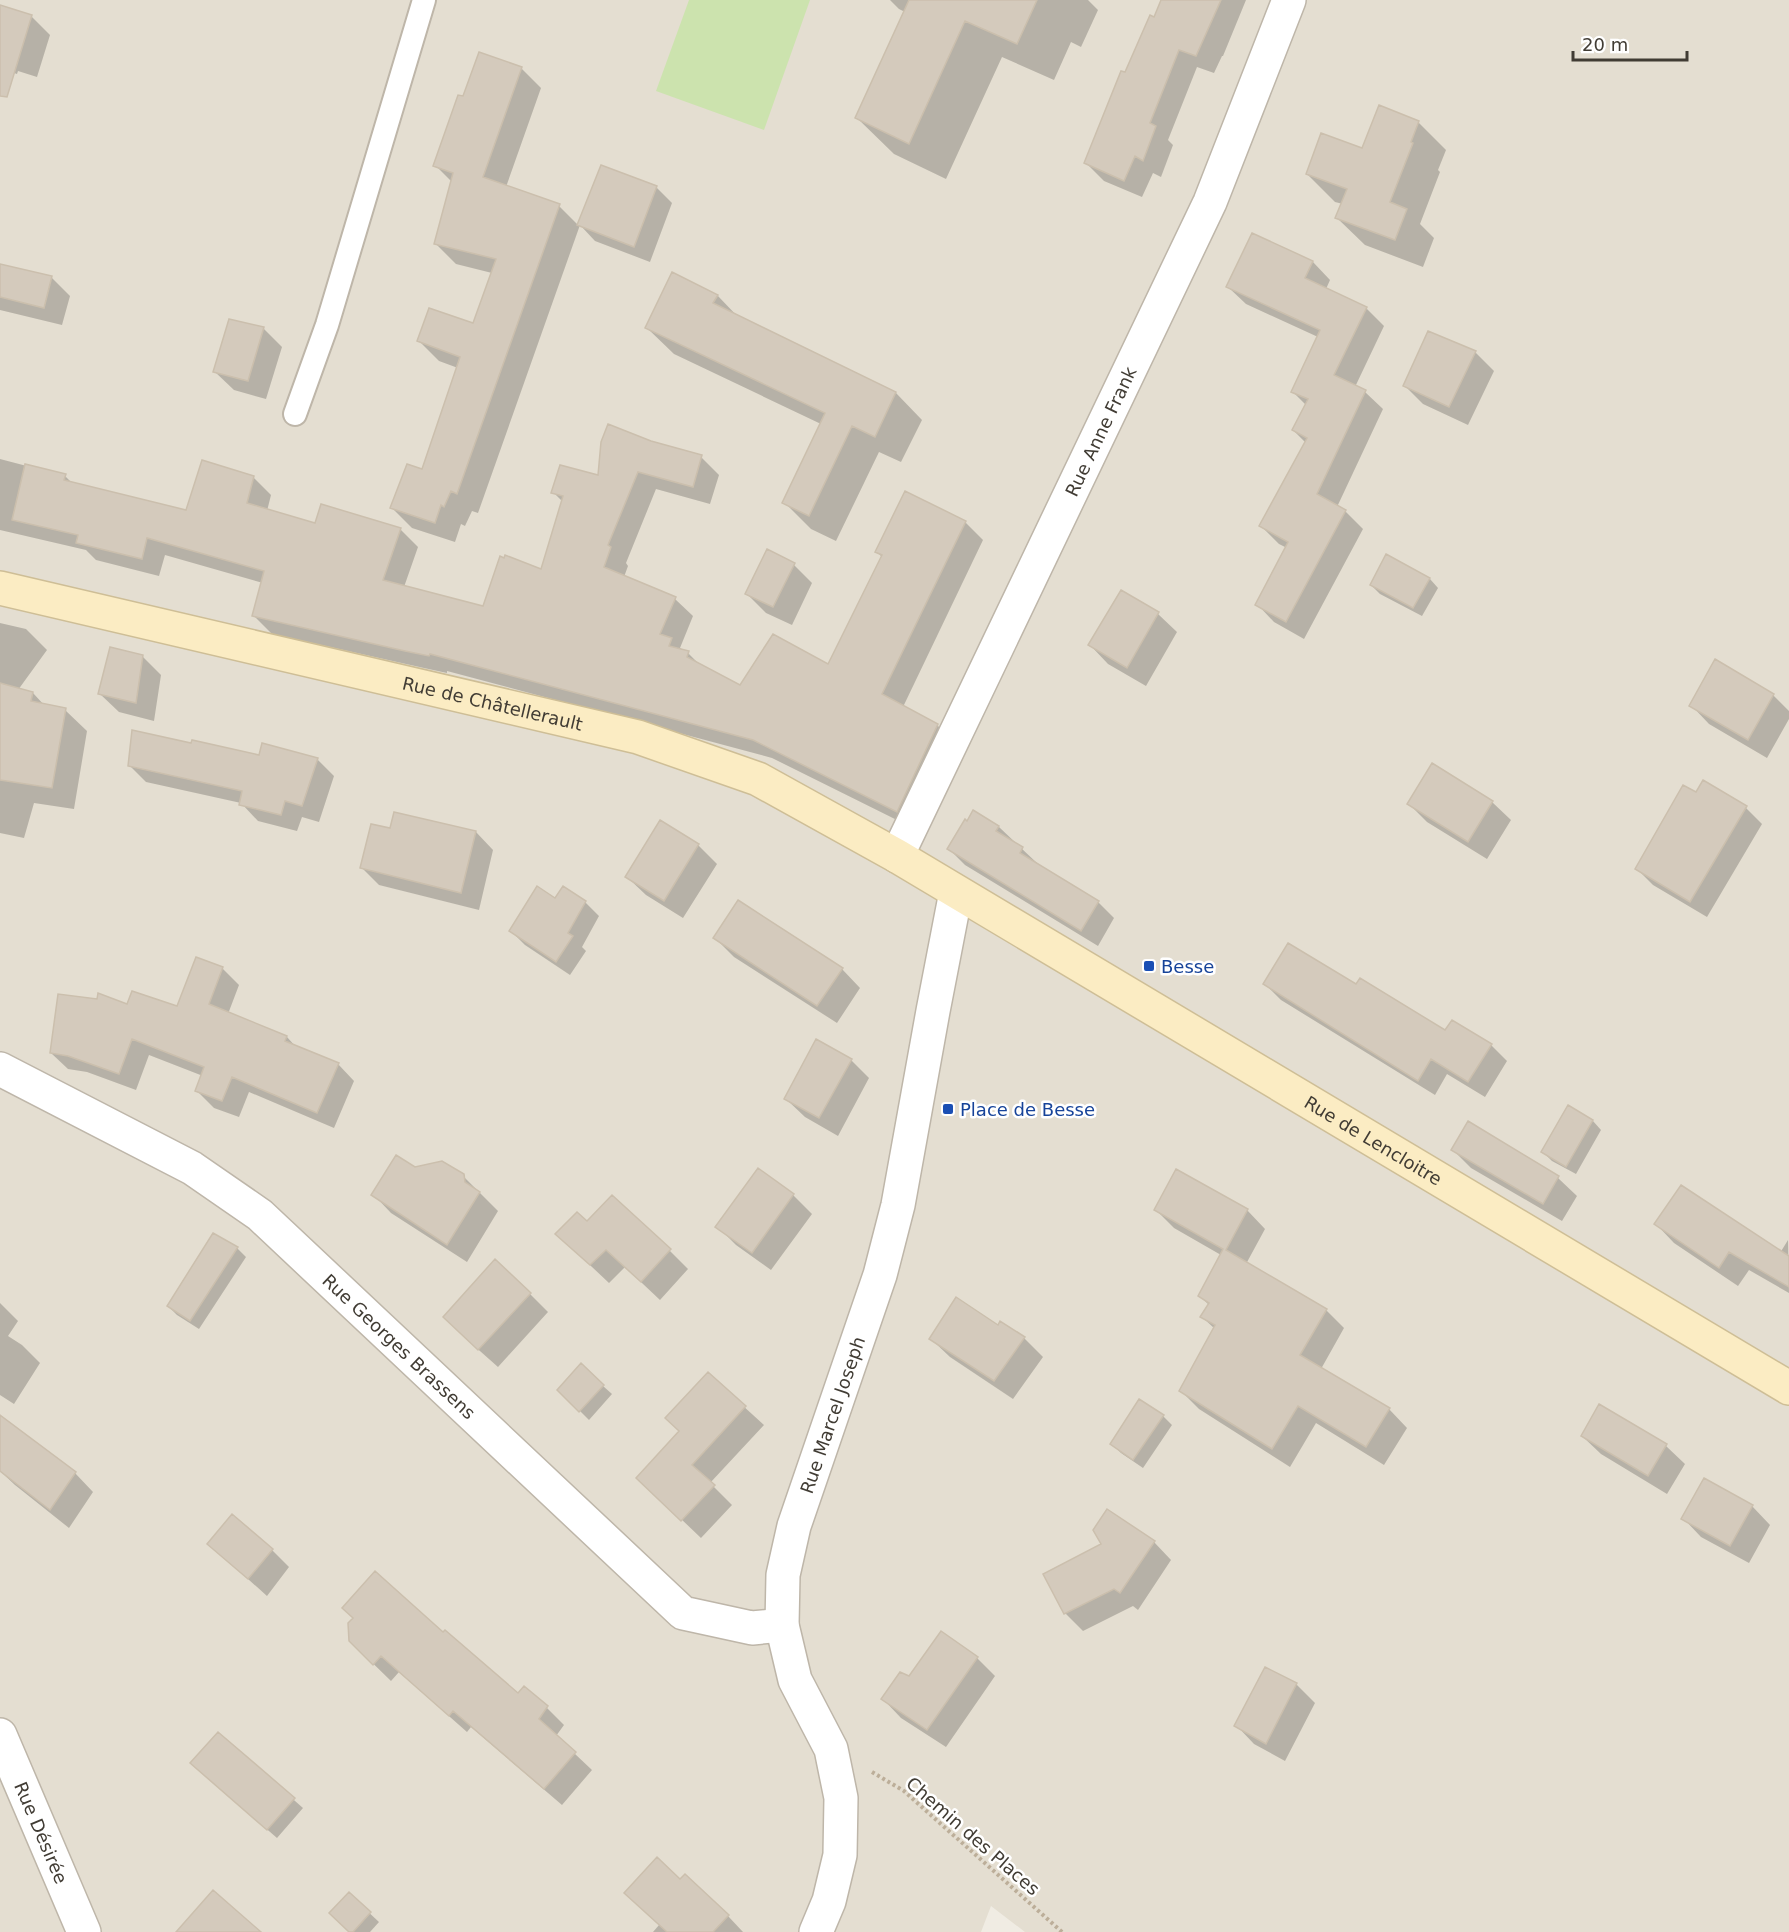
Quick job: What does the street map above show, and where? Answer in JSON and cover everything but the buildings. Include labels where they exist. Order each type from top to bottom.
[{"type":"main road","name":"Rue de Châtellerault","points":[[0,588],[638,737],[758,779],[897,856],[956,892]]},
{"type":"main road","name":"Rue de Lencloitre","points":[[956,892],[1789,1388]]},
{"type":"street","name":"Rue Anne Frank","points":[[897,856],[1210,202],[1289,0]]},
{"type":"street","name":"Rue Marcel Joseph","points":[[816,1932],[829,1901],[840,1855],[841,1798],[831,1749],[795,1680],[782,1625],[783,1575],[794,1526],[880,1275],[898,1205],[956,892]]},
{"type":"street","name":"Rue Georges Brassens","points":[[0,1069],[192,1168],[260,1215],[683,1613],[752,1628],[782,1625]]},
{"type":"street","name":"Rue Désirée","points":[[0,1735],[84,1932]]},
{"type":"lane","points":[[295,414],[327,325],[424,0]]},
{"type":"path","name":"Chemin des Places","points":[[831,1749],[904,1791],[1062,1932]]},
{"type":"shaded area","points":[[0,0],[1789,0],[1789,1932],[1025,1932],[991,1906],[981,1932],[0,1932]]},
{"type":"green space","points":[[689,0],[810,0],[764,130],[656,91]]},
{"type":"place","name":"Besse","points":[[1149,966]]},
{"type":"place","name":"Place de Besse","points":[[948,1109]]}]
